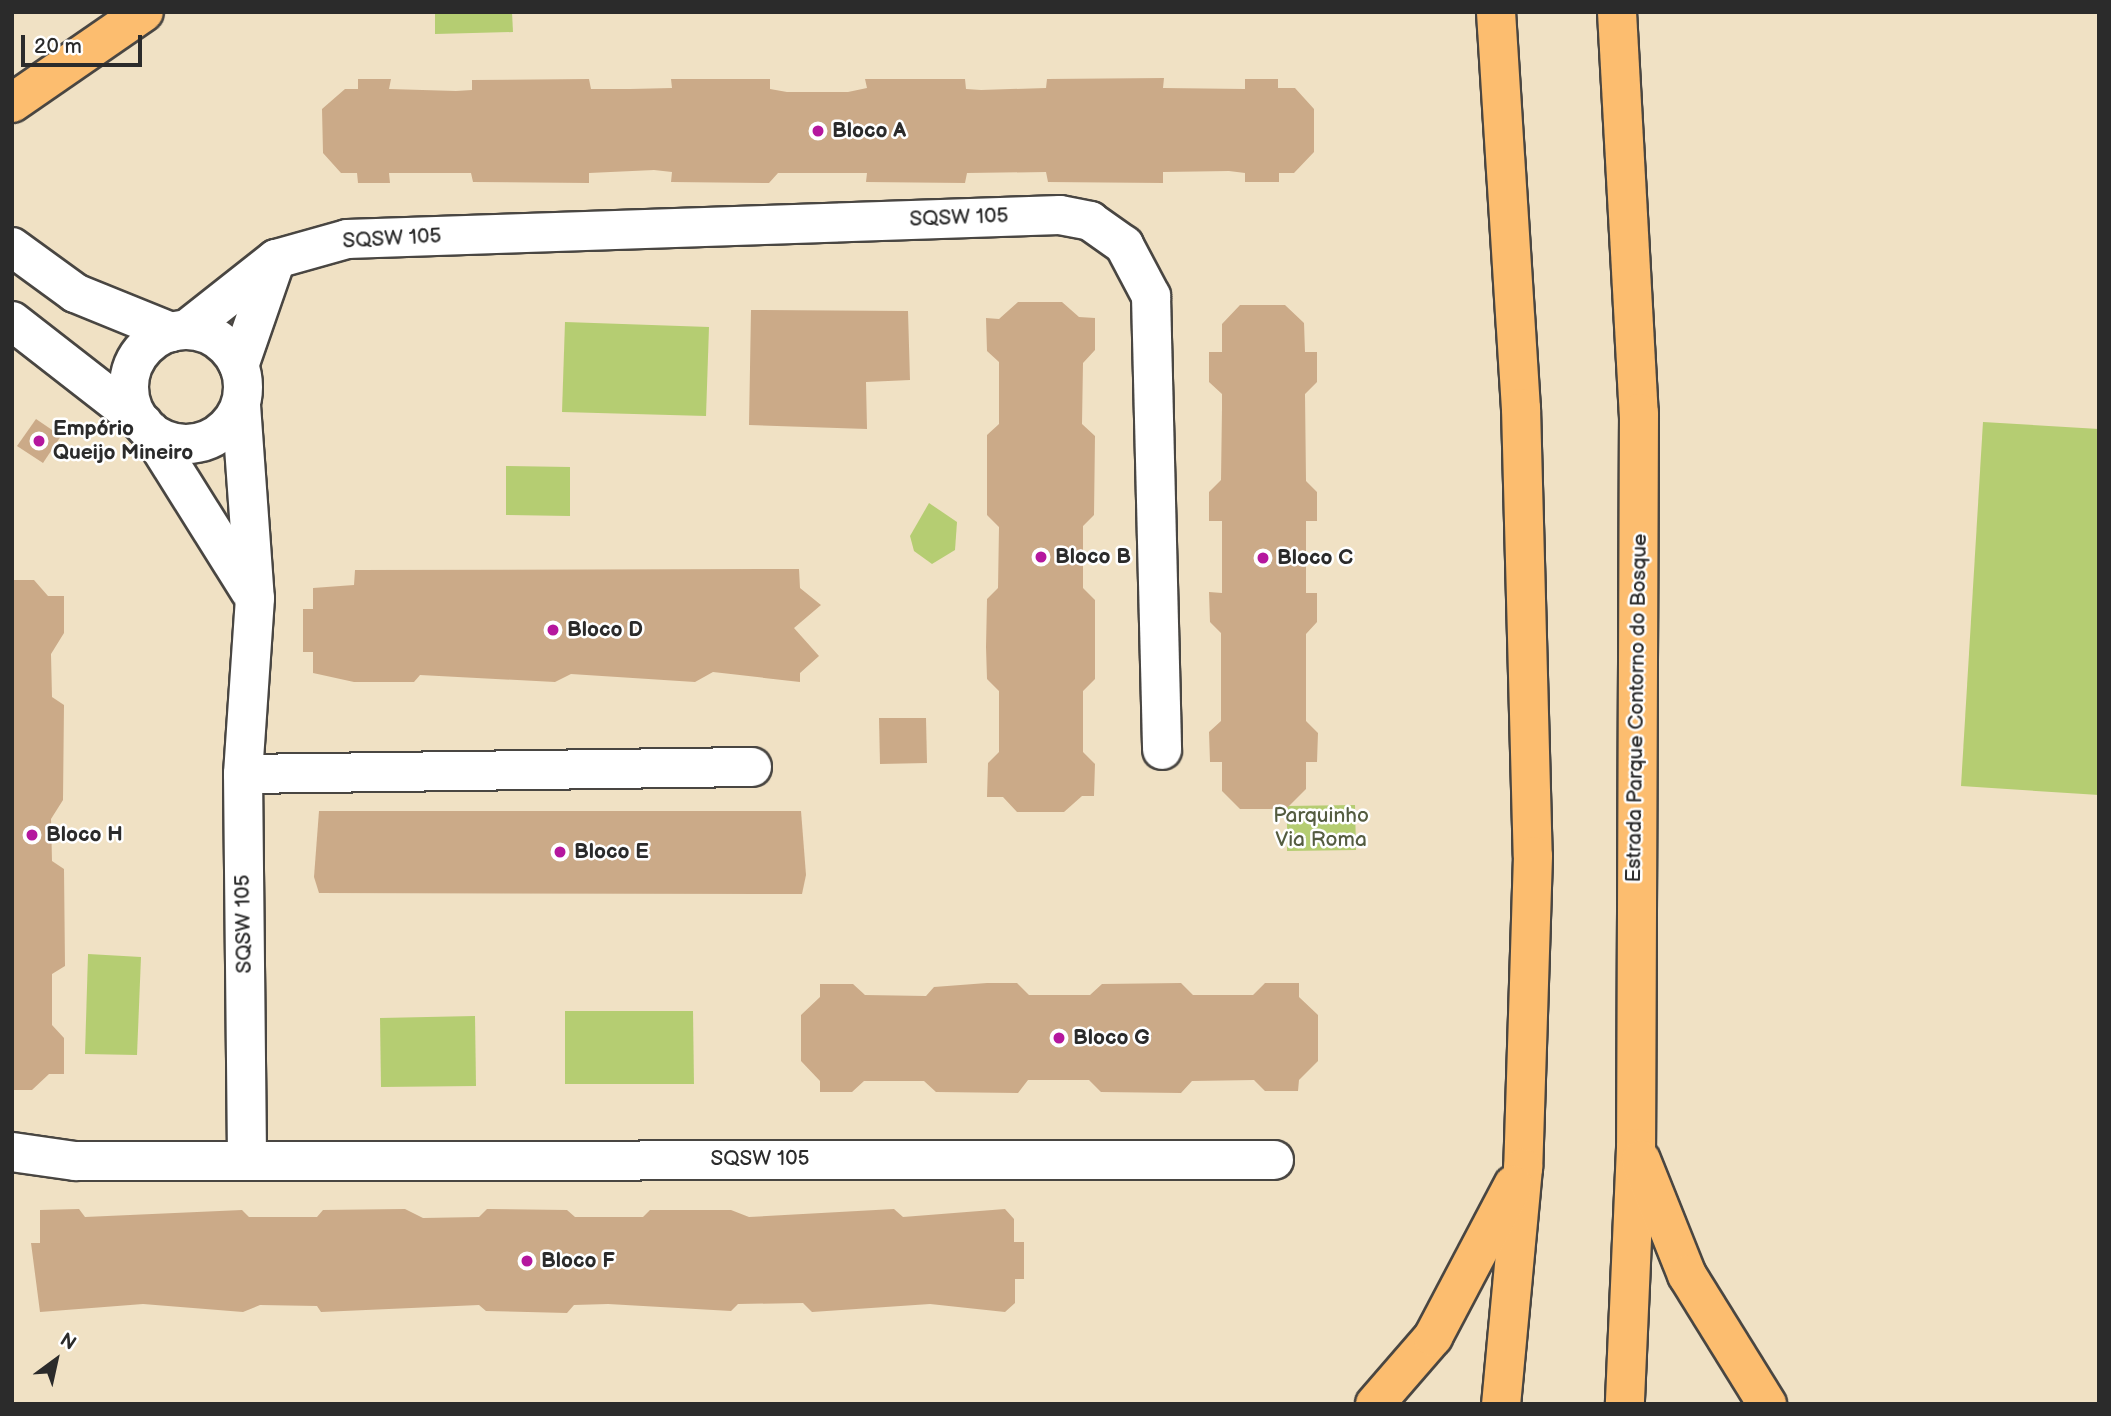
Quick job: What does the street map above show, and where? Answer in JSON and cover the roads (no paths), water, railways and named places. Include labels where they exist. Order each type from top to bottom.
[{"type":"main road","points":[[12,103],[144,12]]},
{"type":"main road","name":"Estrada Parque Contorno do Bosque","points":[[1626,1404],[1636,1148],[1639,412],[1618,31],[1627,12]]},
{"type":"main road","points":[[1493,22],[1521,408],[1533,856],[1523,1168],[1500,1404]]},
{"type":"main road","points":[[1636,1148],[1687,1275],[1767,1404]]},
{"type":"main road","points":[[1376,1404],[1433,1337],[1523,1168]]},
{"type":"street","name":"SQSW 105","points":[[179,331],[276,259],[347,239],[1060,215],[1109,230],[1137,262],[1151,296],[1162,750]]},
{"type":"street","points":[[12,247],[75,293],[179,331],[219,340],[239,366]]},
{"type":"street","points":[[12,321],[146,427],[165,439],[202,442],[219,434],[241,405],[239,366],[276,259]]},
{"type":"street","points":[[179,331],[140,353],[132,370],[129,389],[146,427],[255,598]]},
{"type":"street","name":"SQSW 105","points":[[241,405],[255,598],[243,774],[247,1158]]},
{"type":"street","points":[[243,774],[752,767]]},
{"type":"street","name":"SQSW 105","points":[[12,1152],[75,1161],[247,1158],[1274,1160]]},
{"type":"place","name":"Bloco A","points":[[818,131]]},
{"type":"place","name":"Empório Queijo Mineiro","points":[[39,441]]},
{"type":"place","name":"Bloco B","points":[[1041,557]]},
{"type":"place","name":"Bloco C","points":[[1263,558]]},
{"type":"place","name":"Bloco D","points":[[553,630]]},
{"type":"place","name":"Bloco H","points":[[32,835]]},
{"type":"place","name":"Bloco E","points":[[560,852]]},
{"type":"place","name":"Bloco G","points":[[1059,1038]]},
{"type":"place","name":"Bloco F","points":[[527,1261]]},
{"type":"park label","name":"Parquinho Via Roma","points":[[1321,828]]}]
